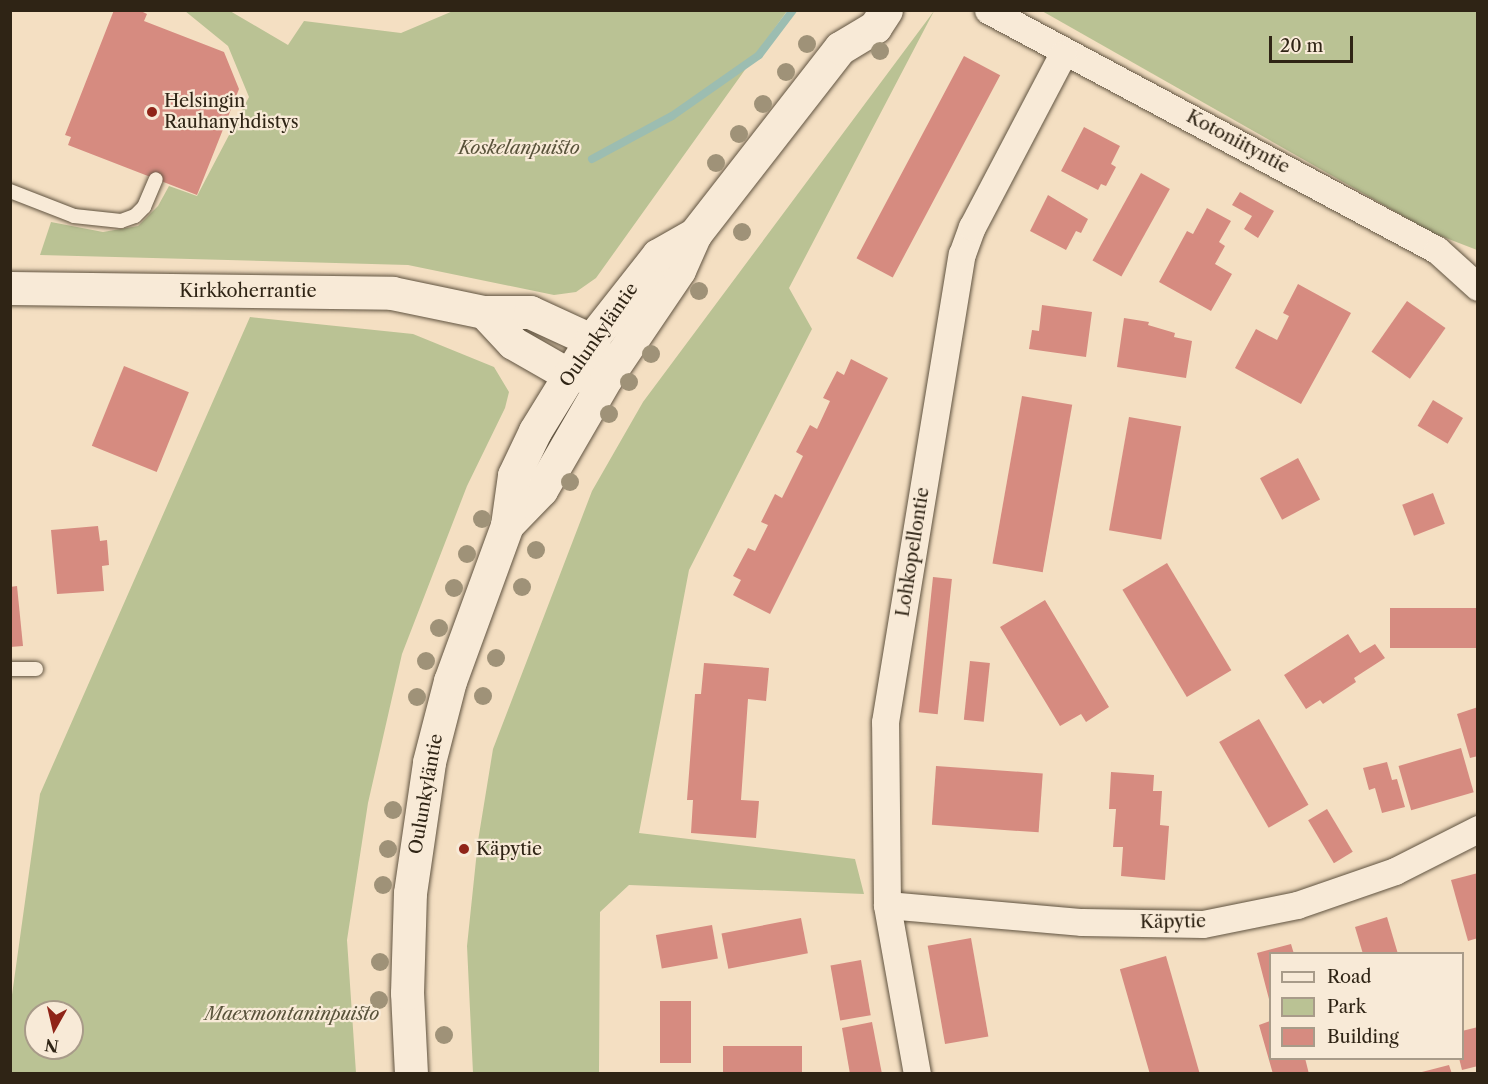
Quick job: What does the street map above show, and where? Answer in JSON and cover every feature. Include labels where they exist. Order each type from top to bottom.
[{"type":"main road","name":"Oulunkyläntie","points":[[507,525],[541,490],[606,378],[679,270],[695,234],[840,48],[853,10]]},
{"type":"main road","name":"Oulunkyläntie","points":[[840,48],[875,27],[886,10]]},
{"type":"main road","name":"Oulunkyläntie","points":[[411,1074],[407,993],[410,893],[429,762],[450,681],[507,525],[514,475],[591,340],[658,255],[695,234]]},
{"type":"main road","name":"Kirkkoherrantie","points":[[10,288],[392,293],[484,312],[530,312],[591,340]]},
{"type":"main road","points":[[484,312],[513,343],[569,375],[606,378],[591,340]]},
{"type":"street","name":"Kotoniityntie","points":[[988,10],[1063,54],[1168,104],[1437,250],[1477,290]]},
{"type":"street","name":"Lohkopellontie","points":[[916,1074],[887,905],[885,722],[962,254],[972,227],[1063,54]]},
{"type":"street","name":"Käpytie","points":[[887,905],[1082,922],[1203,924],[1297,905],[1395,871],[1478,829]]},
{"type":"lane","points":[[10,191],[74,216],[121,221],[135,216],[144,207],[156,179]]},
{"type":"lane","points":[[10,669],[36,669]]},
{"type":"green space","name":"Koskelanpuisto","points":[[185,11],[230,11],[288,45],[304,21],[401,33],[453,11],[787,11],[596,278],[576,292],[554,295],[408,265],[40,255],[51,222],[103,232],[138,226],[158,206],[169,186],[197,196],[249,97],[228,46]]},
{"type":"green space","points":[[934,11],[789,288],[812,329],[689,570],[639,833],[855,859],[864,894],[629,885],[600,912],[599,1073],[473,1073],[467,946],[478,841],[493,749],[592,491],[643,402]]},
{"type":"green space","points":[[1042,11],[1477,11],[1477,250],[1433,233]]},
{"type":"green space","name":"Maexmontaninpuisto","points":[[250,317],[413,334],[494,367],[509,392],[505,408],[467,486],[402,654],[368,803],[347,940],[356,1073],[11,1073],[11,1002],[40,794]]},
{"type":"building","name":"Helsingin Rauhanyhdistys","points":[[114,10],[139,10],[147,14],[144,21],[224,52],[239,89],[197,195],[68,145],[71,137],[65,135]]},
{"type":"building","points":[[964,56],[1000,75],[893,277],[856,258]]},
{"type":"building","points":[[1084,127],[1120,146],[1111,164],[1116,167],[1106,186],[1101,184],[1098,190],[1061,171]]},
{"type":"building","points":[[1141,173],[1170,189],[1121,276],[1093,260]]},
{"type":"building","points":[[1240,192],[1274,211],[1258,238],[1244,229],[1252,216],[1232,205]]},
{"type":"building","points":[[1048,195],[1088,219],[1081,233],[1076,231],[1066,250],[1030,231]]},
{"type":"building","points":[[1207,208],[1231,221],[1219,242],[1225,246],[1215,264],[1232,274],[1211,311],[1159,282],[1187,231],[1193,234]]},
{"type":"building","points":[[1298,284],[1351,313],[1301,404],[1235,368],[1256,329],[1277,340],[1289,316],[1283,313]]},
{"type":"building","points":[[1407,301],[1446,328],[1410,379],[1371,352]]},
{"type":"building","points":[[1042,305],[1092,312],[1086,357],[1029,349],[1032,330],[1039,331]]},
{"type":"building","points":[[1124,318],[1149,322],[1148,325],[1175,333],[1174,337],[1192,341],[1186,378],[1117,367]]},
{"type":"building","points":[[851,359],[888,378],[770,614],[733,595],[741,580],[733,576],[748,548],[755,551],[768,525],[761,522],[775,494],[782,498],[803,456],[796,452],[810,425],[817,429],[830,401],[823,398],[837,371],[844,375]]},
{"type":"building","points":[[124,366],[189,392],[157,472],[92,446]]},
{"type":"building","points":[[1022,396],[1072,405],[1043,572],[992,563]]},
{"type":"building","points":[[1433,400],[1463,418],[1448,444],[1418,426]]},
{"type":"building","points":[[1129,417],[1181,426],[1161,539],[1109,530]]},
{"type":"building","points":[[1298,458],[1320,499],[1282,520],[1260,478]]},
{"type":"building","points":[[1433,493],[1445,524],[1414,536],[1402,505]]},
{"type":"building","points":[[98,526],[100,541],[107,540],[109,565],[102,566],[104,591],[57,594],[51,530]]},
{"type":"building","points":[[1167,563],[1231,670],[1187,697],[1122,590]]},
{"type":"building","points":[[933,577],[952,579],[938,714],[919,712]]},
{"type":"building","points":[[17,586],[23,646],[10,647],[10,587]]},
{"type":"building","points":[[1045,600],[1109,707],[1086,722],[1081,714],[1060,726],[1000,627]]},
{"type":"building","points":[[1390,608],[1478,608],[1478,648],[1390,648]]},
{"type":"building","points":[[1348,634],[1360,653],[1375,644],[1385,658],[1354,678],[1356,682],[1323,704],[1320,700],[1306,709],[1284,675]]},
{"type":"building","points":[[970,661],[990,663],[984,722],[964,720]]},
{"type":"building","points":[[704,663],[769,668],[766,701],[748,699],[741,800],[759,801],[756,838],[691,833],[693,800],[687,800],[695,694],[701,694]]},
{"type":"building","points":[[1478,707],[1478,756],[1470,758],[1457,714]]},
{"type":"building","points":[[1259,719],[1308,805],[1269,828],[1219,742]]},
{"type":"building","points":[[1461,748],[1474,792],[1411,810],[1399,766]]},
{"type":"building","points":[[1387,762],[1392,780],[1397,779],[1405,807],[1382,813],[1375,788],[1369,790],[1363,768]]},
{"type":"building","points":[[936,766],[1043,773],[1039,832],[932,825]]},
{"type":"building","points":[[1111,772],[1154,775],[1153,791],[1162,791],[1160,825],[1169,826],[1165,880],[1121,876],[1123,847],[1113,847],[1116,809],[1109,809]]},
{"type":"building","points":[[1327,809],[1353,852],[1334,863],[1308,820]]},
{"type":"building","points":[[1478,873],[1478,938],[1468,941],[1451,880]]},
{"type":"building","points":[[1387,917],[1397,952],[1362,952],[1355,927]]},
{"type":"building","points":[[801,918],[808,953],[728,969],[721,933]]},
{"type":"building","points":[[712,925],[718,958],[662,968],[656,935]]},
{"type":"building","points":[[971,938],[988,1036],[945,1044],[928,946]]},
{"type":"building","points":[[1291,944],[1293,952],[1269,952],[1269,999],[1257,953]]},
{"type":"building","points":[[1166,956],[1200,1074],[1150,1074],[1120,969]]},
{"type":"building","points":[[861,960],[871,1015],[840,1021],[830,965]]},
{"type":"building","points":[[660,1001],[691,1001],[691,1063],[660,1063]]},
{"type":"building","points":[[1269,1021],[1269,1060],[1259,1025]]},
{"type":"building","points":[[872,1022],[882,1074],[850,1074],[842,1028]]},
{"type":"building","points":[[1478,1027],[1478,1066],[1462,1070],[1460,1060],[1464,1060],[1464,1030]]},
{"type":"building","points":[[723,1046],[802,1046],[802,1074],[723,1074]]},
{"type":"building","points":[[1269,1060],[1306,1060],[1309,1074],[1273,1074]]},
{"type":"building","points":[[1449,1065],[1452,1074],[1418,1074],[1418,1073]]},
{"type":"waterway","points":[[592,159],[672,116],[759,55],[793,10]]},
{"type":"place","name":"Helsingin Rauhanyhdistys","points":[[152,112]]},
{"type":"place","name":"Käpytie","points":[[464,849]]}]
